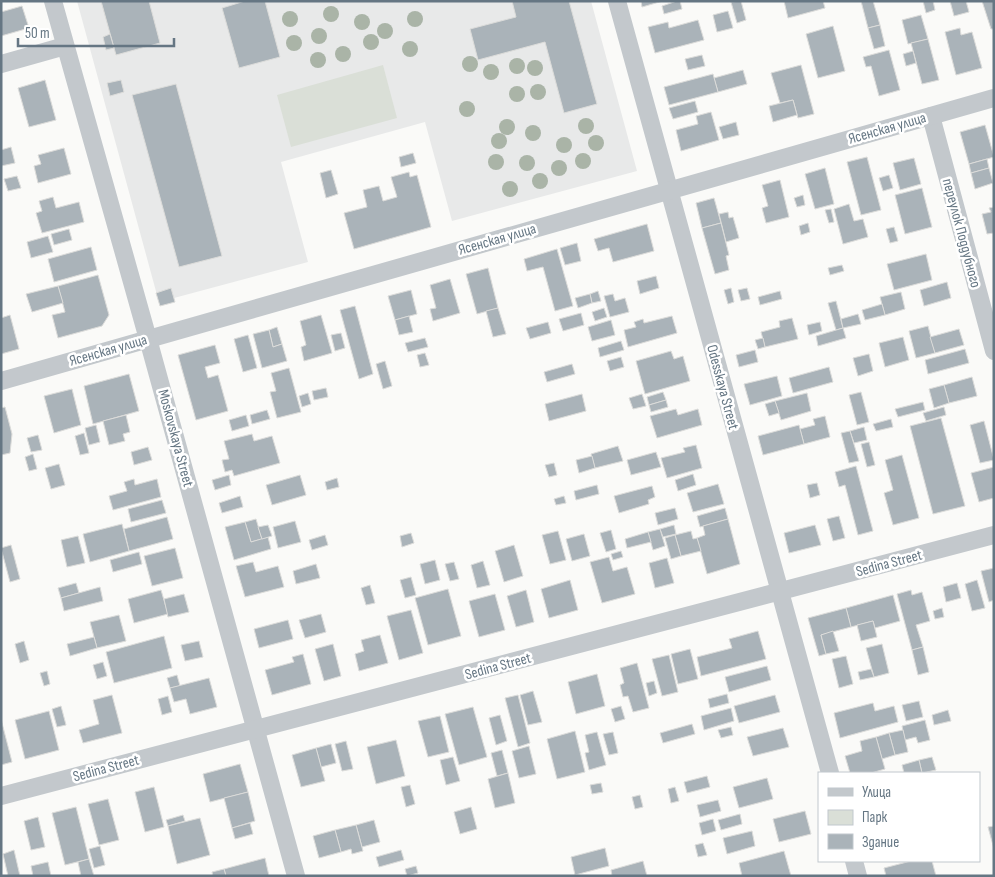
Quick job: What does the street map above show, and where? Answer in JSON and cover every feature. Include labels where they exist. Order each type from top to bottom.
[{"type":"street","name":"Moskovskaya Street","points":[[53,1],[296,876]]},
{"type":"street","name":"Odesskaya Street","points":[[617,1],[830,772]]},
{"type":"street","points":[[1,64],[65,46]]},
{"type":"street","name":"Ясенская улица","points":[[1,381],[994,98]]},
{"type":"street","name":"переулок Поддубного","points":[[931,116],[994,351]]},
{"type":"street","name":"Sedina Street","points":[[1,796],[994,535]]},
{"type":"street","points":[[854,862],[858,876]]},
{"type":"shaded area","points":[[77,1],[591,1],[637,171],[452,221],[425,122],[281,162],[308,262],[174,298],[175,302],[160,306]]},
{"type":"green space","points":[[383,65],[397,118],[291,147],[277,95]]},
{"type":"building","points":[[101,1],[149,1],[160,43],[116,55]]},
{"type":"building","points":[[245,1],[265,1],[280,57],[239,68],[222,8]]},
{"type":"building","points":[[512,1],[569,1],[597,104],[564,113],[545,42],[478,60],[470,29],[516,17]]},
{"type":"building","points":[[641,1],[663,1],[642,7]]},
{"type":"building","points":[[680,1],[682,9],[664,14],[662,6]]},
{"type":"building","points":[[741,1],[746,20],[737,23],[731,2]]},
{"type":"building","points":[[784,1],[823,1],[825,8],[788,18]]},
{"type":"building","points":[[861,1],[873,1],[880,25],[868,28]]},
{"type":"building","points":[[923,1],[933,1],[935,10],[926,13]]},
{"type":"building","points":[[950,1],[966,1],[969,12],[954,16]]},
{"type":"building","points":[[982,1],[994,1],[994,29],[991,29]]},
{"type":"building","points":[[22,6],[29,28],[1,36],[1,12]]},
{"type":"building","points":[[728,11],[733,28],[717,32],[713,15]]},
{"type":"building","points":[[921,15],[928,39],[908,44],[902,20]]},
{"type":"building","points":[[698,20],[704,40],[655,53],[648,27],[668,22],[669,28]]},
{"type":"building","points":[[880,25],[885,46],[874,49],[868,28]]},
{"type":"building","points":[[833,26],[845,71],[818,78],[806,34]]},
{"type":"building","points":[[960,28],[961,35],[972,32],[982,68],[956,75],[945,32]]},
{"type":"building","points":[[110,34],[114,48],[106,50],[103,37]]},
{"type":"building","points":[[928,39],[939,80],[922,84],[911,43]]},
{"type":"building","points":[[889,50],[900,90],[879,96],[871,66],[866,67],[863,57]]},
{"type":"building","points":[[913,51],[916,63],[906,66],[903,54]]},
{"type":"building","points":[[702,55],[705,66],[688,70],[685,59]]},
{"type":"building","points":[[801,65],[814,114],[798,118],[793,100],[780,103],[771,73]]},
{"type":"building","points":[[743,70],[747,84],[718,92],[714,78]]},
{"type":"building","points":[[713,74],[718,92],[669,105],[664,87]]},
{"type":"building","points":[[45,80],[56,120],[29,127],[18,88]]},
{"type":"building","points":[[121,80],[124,92],[110,96],[107,83]]},
{"type":"building","points":[[176,84],[222,256],[179,267],[132,95]]},
{"type":"building","points":[[793,100],[797,115],[773,122],[769,106]]},
{"type":"building","points":[[695,101],[698,112],[673,119],[669,108]]},
{"type":"building","points":[[711,112],[719,140],[681,151],[676,130],[698,124],[696,116]]},
{"type":"building","points":[[736,122],[739,135],[723,139],[719,127]]},
{"type":"building","points":[[985,125],[994,157],[969,164],[960,132]]},
{"type":"building","points":[[11,147],[15,163],[1,166],[1,150]]},
{"type":"building","points":[[64,148],[71,174],[38,183],[34,166],[41,164],[38,155]]},
{"type":"building","points":[[413,153],[416,163],[401,167],[399,157]]},
{"type":"building","points":[[867,157],[881,210],[861,215],[847,162]]},
{"type":"building","points":[[914,158],[921,184],[900,190],[893,163]]},
{"type":"building","points":[[987,159],[989,168],[971,173],[969,164]]},
{"type":"building","points":[[825,168],[834,204],[815,209],[805,174]]},
{"type":"building","points":[[989,168],[993,183],[975,189],[971,173]]},
{"type":"building","points":[[331,170],[338,194],[326,198],[320,173]]},
{"type":"building","points":[[409,172],[410,177],[417,175],[431,227],[354,249],[344,213],[367,207],[363,190],[379,186],[383,201],[397,197],[391,177]]},
{"type":"building","points":[[889,175],[893,188],[883,191],[879,178]]},
{"type":"building","points":[[17,176],[21,188],[8,191],[4,179]]},
{"type":"building","points":[[780,180],[789,217],[766,223],[762,208],[768,206],[762,185]]},
{"type":"building","points":[[922,188],[932,227],[905,234],[895,195]]},
{"type":"building","points":[[803,195],[805,205],[797,207],[794,198]]},
{"type":"building","points":[[53,197],[56,208],[79,202],[84,222],[42,233],[36,213],[42,211],[39,201]]},
{"type":"building","points":[[714,198],[721,223],[702,228],[696,203]]},
{"type":"building","points":[[849,204],[854,221],[863,219],[868,237],[843,244],[834,209]]},
{"type":"building","points":[[994,207],[994,233],[987,234],[982,214],[991,212],[989,208]]},
{"type":"building","points":[[831,209],[834,222],[829,223],[825,210]]},
{"type":"building","points":[[728,212],[729,218],[733,217],[739,238],[726,242],[719,214]]},
{"type":"building","points":[[721,223],[729,255],[726,256],[729,270],[715,274],[702,228]]},
{"type":"building","points":[[808,223],[810,232],[801,235],[799,226]]},
{"type":"building","points":[[647,224],[654,251],[613,262],[609,248],[598,251],[594,239]]},
{"type":"building","points":[[894,227],[898,241],[890,243],[886,229]]},
{"type":"building","points":[[69,229],[72,240],[54,245],[51,234]]},
{"type":"building","points":[[48,236],[53,252],[31,258],[27,242]]},
{"type":"building","points":[[577,243],[581,261],[565,265],[560,248]]},
{"type":"building","points":[[91,247],[97,270],[54,282],[48,259]]},
{"type":"building","points":[[557,249],[573,306],[555,311],[543,267],[527,271],[524,259]]},
{"type":"building","points":[[926,254],[932,280],[894,290],[887,264]]},
{"type":"building","points":[[842,265],[844,271],[830,275],[828,268]]},
{"type":"building","points":[[488,268],[498,308],[477,314],[466,274]]},
{"type":"building","points":[[98,275],[109,315],[102,326],[58,338],[52,315],[65,312],[58,286]]},
{"type":"building","points":[[656,276],[659,288],[640,294],[637,281]]},
{"type":"building","points":[[450,279],[460,313],[433,321],[430,309],[436,308],[430,285]]},
{"type":"building","points":[[947,282],[951,298],[924,306],[920,290]]},
{"type":"building","points":[[58,286],[63,303],[32,312],[26,294]]},
{"type":"building","points":[[171,288],[175,302],[160,306],[156,293]]},
{"type":"building","points":[[731,288],[734,302],[728,304],[724,290]]},
{"type":"building","points":[[747,288],[750,299],[741,301],[738,290]]},
{"type":"building","points":[[411,290],[417,314],[395,320],[388,296]]},
{"type":"building","points":[[598,291],[601,301],[592,303],[590,294]]},
{"type":"building","points":[[780,291],[782,299],[760,305],[758,297]]},
{"type":"building","points":[[901,292],[905,309],[885,315],[880,297]]},
{"type":"building","points":[[590,294],[592,303],[578,308],[575,298]]},
{"type":"building","points":[[613,294],[615,301],[625,298],[629,312],[610,317],[604,296]]},
{"type":"building","points":[[836,301],[843,328],[836,330],[828,303]]},
{"type":"building","points":[[882,304],[885,315],[865,320],[862,310]]},
{"type":"building","points":[[355,306],[373,374],[359,379],[340,310]]},
{"type":"building","points":[[498,308],[506,334],[493,337],[486,311]]},
{"type":"building","points":[[604,308],[607,317],[595,321],[592,312]]},
{"type":"building","points":[[581,313],[584,325],[563,331],[559,319]]},
{"type":"building","points":[[858,314],[861,324],[843,328],[841,319]]},
{"type":"building","points":[[10,315],[19,349],[1,354],[1,318]]},
{"type":"building","points":[[321,315],[332,353],[304,361],[301,347],[306,345],[300,321]]},
{"type":"building","points":[[409,316],[413,332],[399,335],[395,320]]},
{"type":"building","points":[[672,316],[677,333],[628,347],[624,330],[636,327],[634,322],[643,319],[644,323]]},
{"type":"building","points":[[792,318],[798,339],[765,347],[761,332],[780,327],[779,321]]},
{"type":"building","points":[[611,320],[615,335],[592,341],[588,327]]},
{"type":"building","points":[[548,322],[551,333],[530,339],[526,328]]},
{"type":"building","points":[[820,322],[822,331],[809,335],[807,325]]},
{"type":"building","points":[[928,326],[935,353],[916,358],[909,331]]},
{"type":"building","points":[[277,327],[282,344],[273,347],[269,330]]},
{"type":"building","points":[[843,328],[846,338],[818,346],[816,336]]},
{"type":"building","points":[[959,329],[964,345],[935,353],[930,337]]},
{"type":"building","points":[[269,330],[273,347],[282,344],[287,361],[262,368],[253,334]]},
{"type":"building","points":[[341,333],[345,348],[335,351],[331,335]]},
{"type":"building","points":[[248,335],[257,368],[243,372],[234,339]]},
{"type":"building","points":[[903,337],[909,360],[885,367],[879,343]]},
{"type":"building","points":[[425,338],[428,347],[408,352],[405,343]]},
{"type":"building","points":[[763,338],[765,347],[758,349],[755,340]]},
{"type":"building","points":[[621,341],[624,350],[600,357],[598,348]]},
{"type":"building","points":[[215,345],[220,363],[205,367],[208,378],[218,375],[228,411],[196,420],[178,355]]},
{"type":"building","points":[[965,349],[969,363],[928,374],[925,360]]},
{"type":"building","points":[[755,350],[758,362],[739,367],[736,355]]},
{"type":"building","points":[[671,351],[674,359],[683,356],[690,381],[645,394],[636,361]]},
{"type":"building","points":[[425,353],[429,365],[420,367],[417,355]]},
{"type":"building","points":[[869,354],[873,371],[858,376],[853,358]]},
{"type":"building","points":[[621,357],[624,367],[610,371],[607,361]]},
{"type":"building","points":[[385,361],[392,386],[383,389],[376,364]]},
{"type":"building","points":[[572,364],[575,374],[547,382],[544,372]]},
{"type":"building","points":[[829,367],[833,382],[793,393],[789,378]]},
{"type":"building","points":[[289,368],[301,412],[277,418],[270,392],[276,391],[271,373]]},
{"type":"building","points":[[129,374],[139,411],[93,424],[84,386]]},
{"type":"building","points":[[777,376],[782,396],[750,405],[744,384]]},
{"type":"building","points":[[972,377],[977,396],[949,403],[944,385]]},
{"type":"building","points":[[944,385],[949,403],[934,408],[929,389]]},
{"type":"building","points":[[326,388],[328,397],[314,400],[312,391]]},
{"type":"building","points":[[72,389],[81,425],[54,433],[44,396]]},
{"type":"building","points":[[663,392],[666,400],[649,405],[647,397]]},
{"type":"building","points":[[861,392],[869,422],[857,425],[849,395]]},
{"type":"building","points":[[308,393],[311,404],[302,407],[299,396]]},
{"type":"building","points":[[807,393],[811,411],[781,420],[775,401]]},
{"type":"building","points":[[582,394],[586,411],[549,421],[545,404]]},
{"type":"building","points":[[642,394],[646,406],[633,409],[629,398]]},
{"type":"building","points":[[666,400],[668,407],[651,412],[649,405]]},
{"type":"building","points":[[775,401],[779,413],[769,416],[765,404]]},
{"type":"building","points":[[923,402],[925,410],[898,417],[895,409]]},
{"type":"building","points":[[5,407],[12,434],[10,453],[1,455],[1,408]]},
{"type":"building","points":[[944,407],[946,415],[926,421],[923,413]]},
{"type":"building","points":[[676,409],[678,415],[698,409],[702,425],[657,438],[650,416]]},
{"type":"building","points":[[267,410],[270,419],[252,424],[250,415]]},
{"type":"building","points":[[126,415],[130,432],[123,434],[125,441],[109,445],[103,421]]},
{"type":"building","points":[[246,415],[249,426],[232,431],[229,420]]},
{"type":"building","points":[[825,416],[830,437],[804,444],[800,429],[815,425],[813,419]]},
{"type":"building","points":[[941,418],[965,506],[933,514],[910,426]]},
{"type":"building","points":[[891,419],[893,427],[876,431],[873,424]]},
{"type":"building","points":[[984,421],[994,460],[980,463],[970,425]]},
{"type":"building","points":[[96,425],[100,442],[89,445],[85,428]]},
{"type":"building","points":[[799,425],[804,444],[763,455],[758,436]]},
{"type":"building","points":[[864,427],[867,440],[854,443],[850,431]]},
{"type":"building","points":[[850,431],[859,461],[849,463],[841,433]]},
{"type":"building","points":[[84,433],[89,453],[80,455],[75,436]]},
{"type":"building","points":[[252,434],[254,441],[272,436],[280,463],[234,476],[232,470],[225,472],[222,460],[229,459],[224,441]]},
{"type":"building","points":[[38,435],[42,450],[31,452],[27,438]]},
{"type":"building","points":[[869,442],[875,465],[867,467],[861,444]]},
{"type":"building","points":[[696,445],[702,468],[667,478],[661,458],[685,452],[683,448]]},
{"type":"building","points":[[618,446],[623,461],[595,468],[591,454]]},
{"type":"building","points":[[148,447],[152,460],[134,465],[131,452]]},
{"type":"building","points":[[656,452],[661,467],[631,475],[627,460]]},
{"type":"building","points":[[33,454],[37,469],[29,471],[25,457]]},
{"type":"building","points":[[902,455],[919,518],[893,525],[884,493],[893,490],[885,460]]},
{"type":"building","points":[[592,456],[595,468],[579,473],[576,460]]},
{"type":"building","points":[[554,463],[557,475],[549,477],[545,465]]},
{"type":"building","points":[[59,464],[65,485],[51,489],[45,468]]},
{"type":"building","points":[[856,466],[873,531],[858,535],[845,485],[839,487],[835,472]]},
{"type":"building","points":[[994,467],[994,498],[979,502],[971,473]]},
{"type":"building","points":[[693,474],[696,485],[678,491],[675,480]]},
{"type":"building","points":[[229,475],[231,485],[215,490],[212,480]]},
{"type":"building","points":[[300,475],[306,495],[272,505],[266,485]]},
{"type":"building","points":[[337,478],[339,487],[327,490],[325,482]]},
{"type":"building","points":[[134,479],[135,485],[157,479],[161,497],[113,510],[109,496],[127,491],[124,482]]},
{"type":"building","points":[[817,483],[820,495],[810,498],[807,485]]},
{"type":"building","points":[[718,484],[724,504],[693,512],[687,493]]},
{"type":"building","points":[[597,485],[599,494],[576,500],[574,491]]},
{"type":"building","points":[[652,486],[655,497],[648,500],[649,504],[619,513],[614,496]]},
{"type":"building","points":[[240,496],[243,507],[222,513],[219,503]]},
{"type":"building","points":[[564,496],[566,503],[556,505],[554,499]]},
{"type":"building","points":[[162,500],[166,513],[131,522],[128,509]]},
{"type":"building","points":[[675,508],[678,519],[658,525],[655,513]]},
{"type":"building","points":[[725,508],[728,519],[700,527],[697,516]]},
{"type":"building","points":[[839,516],[845,538],[833,541],[827,519]]},
{"type":"building","points":[[167,517],[173,539],[129,551],[124,529]]},
{"type":"building","points":[[256,519],[262,539],[251,542],[245,522]]},
{"type":"building","points":[[728,519],[740,564],[707,574],[697,538],[705,535],[703,526]]},
{"type":"building","points":[[295,521],[301,542],[278,548],[273,527]]},
{"type":"building","points":[[245,522],[251,542],[268,537],[271,549],[234,560],[225,527]]},
{"type":"building","points":[[122,524],[129,551],[90,562],[83,534]]},
{"type":"building","points":[[268,525],[272,536],[262,539],[258,527]]},
{"type":"building","points":[[674,525],[676,534],[663,537],[660,529]]},
{"type":"building","points":[[815,525],[821,545],[789,553],[784,533]]},
{"type":"building","points":[[660,529],[665,546],[653,550],[648,532]]},
{"type":"building","points":[[611,530],[616,549],[606,552],[600,533]]},
{"type":"building","points":[[558,531],[566,560],[550,564],[542,535]]},
{"type":"building","points":[[691,531],[693,539],[697,538],[701,551],[681,556],[675,535]]},
{"type":"building","points":[[648,532],[651,542],[627,548],[625,539]]},
{"type":"building","points":[[411,533],[414,543],[402,547],[400,536]]},
{"type":"building","points":[[584,534],[590,556],[572,561],[566,539]]},
{"type":"building","points":[[325,535],[328,545],[312,550],[309,540]]},
{"type":"building","points":[[675,535],[681,556],[671,559],[665,538]]},
{"type":"building","points":[[78,536],[85,563],[67,567],[61,540]]},
{"type":"building","points":[[11,545],[20,579],[10,582],[1,548]]},
{"type":"building","points":[[514,545],[523,576],[504,582],[495,551]]},
{"type":"building","points":[[175,548],[183,578],[152,586],[144,556]]},
{"type":"building","points":[[621,551],[623,557],[613,560],[611,554]]},
{"type":"building","points":[[139,552],[142,564],[113,572],[110,560]]},
{"type":"building","points":[[609,557],[613,571],[627,567],[635,594],[602,603],[590,562]]},
{"type":"building","points":[[667,558],[674,583],[655,588],[649,563]]},
{"type":"building","points":[[435,560],[440,580],[425,584],[420,564]]},
{"type":"building","points":[[483,561],[490,585],[477,588],[471,565]]},
{"type":"building","points":[[253,562],[256,572],[278,566],[284,587],[245,597],[236,566]]},
{"type":"building","points":[[454,562],[459,579],[450,581],[445,564]]},
{"type":"building","points":[[316,564],[320,578],[296,584],[293,571]]},
{"type":"building","points":[[994,568],[994,600],[989,602],[981,571]]},
{"type":"building","points":[[411,577],[416,595],[405,598],[400,580]]},
{"type":"building","points":[[570,580],[578,610],[549,618],[541,589]]},
{"type":"building","points":[[977,580],[985,608],[972,611],[965,584]]},
{"type":"building","points":[[76,583],[79,593],[61,598],[58,588]]},
{"type":"building","points":[[957,583],[961,598],[946,602],[943,587]]},
{"type":"building","points":[[370,585],[375,603],[366,605],[361,588]]},
{"type":"building","points":[[100,587],[103,601],[64,611],[61,598]]},
{"type":"building","points":[[448,589],[461,636],[428,645],[415,598]]},
{"type":"building","points":[[161,590],[168,614],[134,623],[128,599]]},
{"type":"building","points":[[526,590],[534,622],[516,627],[507,596]]},
{"type":"building","points":[[911,590],[912,595],[922,592],[930,621],[916,625],[923,647],[912,650],[897,594]]},
{"type":"building","points":[[184,594],[189,612],[168,617],[164,599]]},
{"type":"building","points":[[495,594],[505,630],[479,637],[469,601]]},
{"type":"building","points":[[893,595],[900,621],[875,628],[873,621],[851,627],[846,608]]},
{"type":"building","points":[[846,608],[851,627],[821,635],[826,654],[819,656],[808,618]]},
{"type":"building","points":[[942,608],[944,617],[935,619],[933,611]]},
{"type":"building","points":[[411,610],[423,653],[399,660],[387,616]]},
{"type":"building","points":[[321,614],[326,632],[305,638],[299,620]]},
{"type":"building","points":[[119,615],[126,641],[97,648],[90,622]]},
{"type":"building","points":[[288,620],[293,639],[259,648],[254,629]]},
{"type":"building","points":[[873,621],[877,637],[861,641],[857,625]]},
{"type":"building","points":[[758,631],[766,659],[701,676],[697,657],[732,648],[729,639]]},
{"type":"building","points":[[833,631],[839,651],[826,654],[821,635]]},
{"type":"building","points":[[380,635],[388,663],[359,671],[355,654],[364,651],[361,640]]},
{"type":"building","points":[[164,636],[172,668],[114,683],[106,652]]},
{"type":"building","points":[[94,637],[97,648],[70,656],[67,644]]},
{"type":"building","points":[[24,641],[29,660],[20,663],[15,644]]},
{"type":"building","points":[[199,641],[203,657],[185,661],[181,645]]},
{"type":"building","points":[[333,644],[341,676],[324,681],[315,649]]},
{"type":"building","points":[[882,644],[889,673],[874,677],[866,648]]},
{"type":"building","points":[[923,647],[929,672],[918,675],[912,650]]},
{"type":"building","points":[[690,649],[698,679],[678,684],[671,654]]},
{"type":"building","points":[[303,654],[311,684],[272,695],[265,670],[294,662],[292,657]]},
{"type":"building","points":[[669,655],[678,692],[662,696],[652,659]]},
{"type":"building","points":[[846,656],[853,684],[839,688],[832,659]]},
{"type":"building","points":[[103,662],[107,676],[97,679],[93,665]]},
{"type":"building","points":[[637,663],[649,708],[633,712],[628,696],[623,697],[620,685],[624,683],[620,668]]},
{"type":"building","points":[[767,666],[771,680],[729,692],[725,677]]},
{"type":"building","points":[[871,669],[874,677],[860,680],[858,672]]},
{"type":"building","points":[[47,671],[50,684],[44,686],[40,673]]},
{"type":"building","points":[[597,674],[605,706],[576,714],[568,682]]},
{"type":"building","points":[[177,675],[180,686],[170,688],[167,678]]},
{"type":"building","points":[[209,678],[217,707],[190,714],[186,699],[174,702],[170,688]]},
{"type":"building","points":[[654,681],[657,693],[649,696],[646,683]]},
{"type":"building","points":[[533,691],[542,722],[528,725],[520,695]]},
{"type":"building","points":[[727,694],[729,703],[710,708],[708,699]]},
{"type":"building","points":[[112,695],[122,733],[83,743],[79,730],[99,724],[93,700]]},
{"type":"building","points":[[518,695],[530,743],[518,747],[505,698]]},
{"type":"building","points":[[775,695],[780,712],[739,723],[734,706]]},
{"type":"building","points":[[168,696],[172,712],[162,715],[158,699]]},
{"type":"building","points":[[919,701],[923,717],[906,721],[902,705]]},
{"type":"building","points":[[873,703],[875,711],[894,706],[898,722],[840,738],[834,713]]},
{"type":"building","points":[[61,706],[66,725],[57,727],[52,709]]},
{"type":"building","points":[[621,706],[625,719],[615,722],[611,709]]},
{"type":"building","points":[[473,707],[487,757],[459,765],[445,714]]},
{"type":"building","points":[[731,708],[734,721],[704,730],[701,716]]},
{"type":"building","points":[[948,710],[951,721],[934,725],[932,715]]},
{"type":"building","points":[[49,711],[59,750],[25,759],[15,720]]},
{"type":"building","points":[[500,715],[507,741],[496,745],[489,718]]},
{"type":"building","points":[[440,716],[449,752],[428,757],[418,721]]},
{"type":"building","points":[[1,719],[12,762],[1,765]]},
{"type":"building","points":[[925,720],[930,740],[918,743],[916,737],[905,740],[902,726]]},
{"type":"building","points":[[692,724],[695,734],[663,743],[660,733]]},
{"type":"building","points":[[731,727],[733,735],[721,738],[718,730]]},
{"type":"building","points":[[783,728],[789,747],[753,756],[747,737]]},
{"type":"building","points":[[903,730],[908,752],[895,755],[889,733]]},
{"type":"building","points":[[575,731],[585,772],[557,779],[547,739]]},
{"type":"building","points":[[597,732],[606,765],[589,770],[585,753],[589,752],[585,735]]},
{"type":"building","points":[[613,732],[618,753],[609,755],[603,734]]},
{"type":"building","points":[[889,733],[895,755],[882,759],[876,737]]},
{"type":"building","points":[[876,737],[885,769],[874,772],[850,772],[845,756],[862,751],[860,741]]},
{"type":"building","points":[[396,740],[405,776],[376,784],[367,747]]},
{"type":"building","points":[[346,741],[353,769],[342,771],[335,744]]},
{"type":"building","points":[[331,744],[336,763],[321,767],[316,748]]},
{"type":"building","points":[[529,746],[536,774],[519,778],[512,751]]},
{"type":"building","points":[[316,748],[325,781],[301,787],[292,755]]},
{"type":"building","points":[[502,750],[508,773],[497,776],[491,753]]},
{"type":"building","points":[[453,757],[460,781],[446,785],[440,760]]},
{"type":"building","points":[[932,757],[936,770],[922,772],[919,760]]},
{"type":"building","points":[[919,760],[922,772],[904,772],[902,765]]},
{"type":"building","points":[[240,764],[248,792],[210,802],[203,774]]},
{"type":"building","points":[[508,773],[515,803],[495,808],[488,779]]},
{"type":"building","points":[[707,776],[710,787],[687,793],[684,782]]},
{"type":"building","points":[[767,778],[773,799],[739,808],[733,787]]},
{"type":"building","points":[[601,783],[603,792],[592,794],[590,785]]},
{"type":"building","points":[[410,785],[415,804],[406,807],[401,787]]},
{"type":"building","points":[[154,787],[164,827],[145,832],[135,792]]},
{"type":"building","points":[[675,787],[679,801],[671,803],[668,789]]},
{"type":"building","points":[[248,792],[255,821],[232,828],[224,798]]},
{"type":"building","points":[[640,795],[643,807],[635,809],[632,797]]},
{"type":"building","points":[[108,799],[119,840],[99,845],[88,804]]},
{"type":"building","points":[[718,800],[721,811],[700,817],[697,805]]},
{"type":"building","points":[[76,807],[89,859],[65,865],[52,813]]},
{"type":"building","points":[[471,807],[477,829],[460,834],[454,812]]},
{"type":"building","points":[[805,811],[811,834],[779,842],[773,819]]},
{"type":"building","points":[[740,814],[742,824],[721,830],[718,820]]},
{"type":"building","points":[[183,815],[185,821],[168,826],[166,820]]},
{"type":"building","points":[[38,817],[45,847],[31,850],[24,821]]},
{"type":"building","points":[[200,818],[210,855],[177,864],[168,826]]},
{"type":"building","points":[[713,819],[716,831],[702,835],[699,823]]},
{"type":"building","points":[[374,820],[380,842],[362,847],[356,825]]},
{"type":"building","points":[[250,823],[253,834],[235,839],[232,828]]},
{"type":"building","points":[[356,825],[363,851],[352,854],[351,849],[341,852],[335,830]]},
{"type":"building","points":[[994,826],[994,849],[988,827]]},
{"type":"building","points":[[335,830],[341,852],[319,858],[313,836]]},
{"type":"building","points":[[752,831],[755,846],[727,854],[723,838]]},
{"type":"building","points":[[703,843],[707,855],[698,857],[695,845]]},
{"type":"building","points":[[100,846],[105,865],[94,868],[89,849]]},
{"type":"building","points":[[605,848],[609,866],[575,875],[571,857]]},
{"type":"building","points":[[14,850],[20,876],[8,876],[3,854]]},
{"type":"building","points":[[401,850],[404,860],[379,867],[376,857]]},
{"type":"building","points":[[784,851],[791,876],[742,876],[739,863]]},
{"type":"building","points":[[265,858],[269,876],[226,876],[224,869]]},
{"type":"building","points":[[89,859],[94,876],[81,876],[78,862]]},
{"type":"building","points":[[643,861],[647,876],[612,876],[611,870]]},
{"type":"building","points":[[48,862],[51,876],[33,876],[31,866]]},
{"type":"building","points":[[907,862],[932,862],[936,876],[886,876],[884,868]]},
{"type":"building","points":[[416,866],[418,873],[407,876],[405,869]]},
{"type":"building","points":[[224,869],[226,876],[213,876],[212,872]]}]
